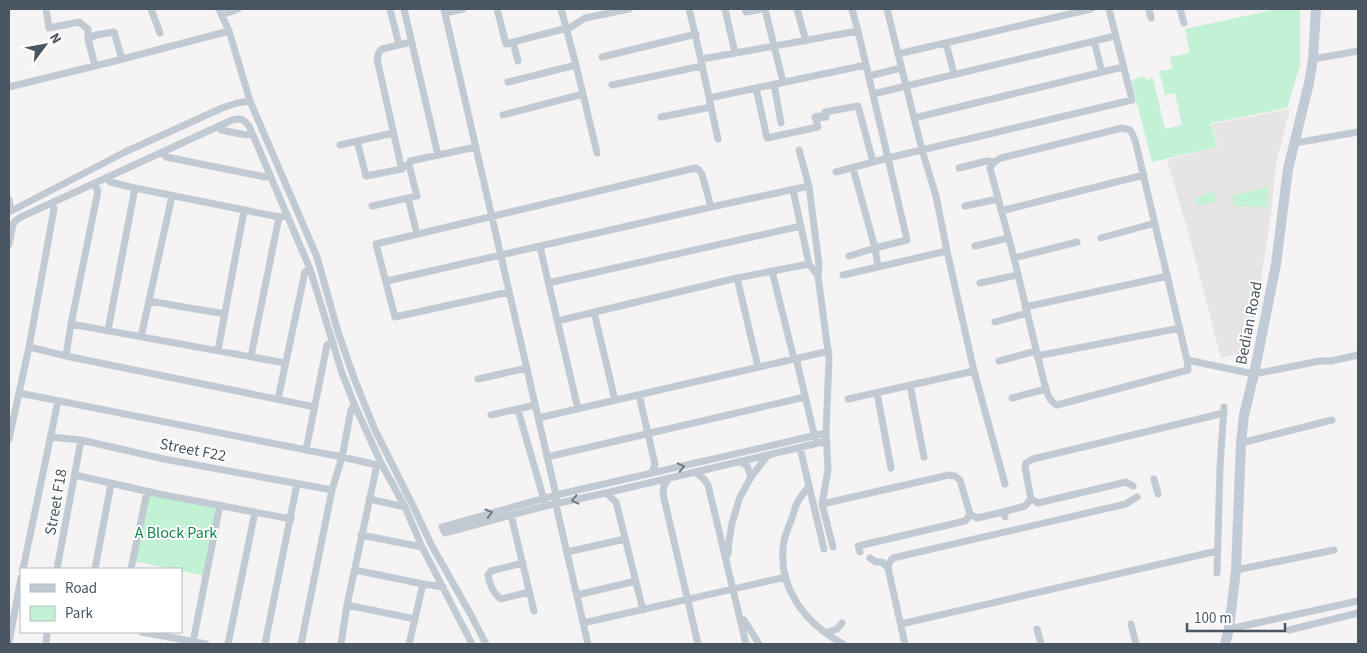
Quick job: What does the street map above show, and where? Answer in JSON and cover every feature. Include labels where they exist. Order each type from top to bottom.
[{"type":"main road","name":"Bedian Road","points":[[1225,644],[1229,629],[1236,570],[1241,443],[1244,415],[1276,264],[1288,169],[1304,109],[1313,59],[1316,9]]},
{"type":"street","points":[[46,9],[49,28],[79,22],[88,29],[94,66]]},
{"type":"street","points":[[150,9],[160,33]]},
{"type":"street","points":[[238,9],[221,12],[229,31],[250,102],[317,257],[338,332],[354,378],[375,430],[432,546],[486,644]]},
{"type":"street","points":[[390,9],[399,45]]},
{"type":"street","points":[[404,9],[438,155]]},
{"type":"street","points":[[463,9],[445,11],[556,495],[556,504],[588,644]]},
{"type":"street","points":[[497,9],[506,44],[566,28],[585,18],[624,9]]},
{"type":"street","points":[[561,9],[597,153]]},
{"type":"street","points":[[689,9],[718,139]]},
{"type":"street","points":[[725,9],[735,53]]},
{"type":"street","points":[[745,9],[746,12],[763,9],[783,82]]},
{"type":"street","points":[[797,9],[806,41]]},
{"type":"street","points":[[850,256],[907,240],[852,9]]},
{"type":"street","points":[[886,9],[922,150],[936,196],[974,371],[1005,484]]},
{"type":"street","points":[[898,54],[1091,9]]},
{"type":"street","points":[[836,172],[1132,100],[1108,9]]},
{"type":"street","points":[[1149,9],[1151,18]]},
{"type":"street","points":[[1180,9],[1184,23]]},
{"type":"street","points":[[9,87],[229,31]]},
{"type":"street","points":[[612,85],[735,53],[858,31]]},
{"type":"street","points":[[88,38],[114,32],[122,59]]},
{"type":"street","points":[[602,57],[696,34]]},
{"type":"street","points":[[873,94],[1115,36]]},
{"type":"street","points":[[1094,41],[1102,72]]},
{"type":"street","points":[[372,206],[417,196],[393,133],[377,59],[382,49],[411,42]]},
{"type":"street","points":[[513,42],[518,61]]},
{"type":"street","points":[[946,43],[954,74]]},
{"type":"street","points":[[1313,59],[1358,51]]},
{"type":"street","points":[[508,82],[576,65]]},
{"type":"street","points":[[708,98],[866,65]]},
{"type":"street","points":[[914,118],[1123,67]]},
{"type":"street","points":[[868,76],[901,68]]},
{"type":"street","points":[[774,84],[781,123]]},
{"type":"street","points":[[756,88],[767,138],[818,127],[815,117],[826,117],[825,112],[858,106],[873,162]]},
{"type":"street","points":[[503,115],[583,94]]},
{"type":"street","points":[[9,200],[11,210],[134,148],[222,108],[237,103],[250,102]]},
{"type":"street","points":[[661,117],[711,107]]},
{"type":"street","points":[[9,244],[11,225],[18,219],[238,118],[244,121],[250,128],[270,176],[283,216],[310,269],[354,406],[379,464],[405,507],[422,547],[472,644]]},
{"type":"street","points":[[220,126],[221,130],[246,135],[252,134]]},
{"type":"street","points":[[1122,128],[1130,130],[1133,135],[1144,175],[1188,370],[1057,405],[1052,402],[1046,389],[990,168],[994,162],[1001,158],[1017,153],[1122,128]]},
{"type":"street","points":[[1295,143],[1358,132]]},
{"type":"street","points":[[340,145],[393,133]]},
{"type":"street","points":[[357,141],[366,176],[402,169],[410,161],[476,147]]},
{"type":"street","points":[[799,150],[809,186],[828,352],[826,433],[828,470],[822,504],[834,547]]},
{"type":"street","points":[[162,152],[166,157],[264,177],[270,176]]},
{"type":"street","points":[[959,168],[987,161],[994,162]]},
{"type":"street","points":[[509,292],[395,317],[376,244],[694,168],[702,174],[711,207]]},
{"type":"street","points":[[853,168],[875,248],[878,267]]},
{"type":"street","points":[[1001,211],[1144,175]]},
{"type":"street","points":[[107,177],[110,182],[134,188],[244,211],[283,216]]},
{"type":"street","points":[[66,356],[98,191],[94,184]]},
{"type":"street","points":[[387,281],[809,186]]},
{"type":"street","points":[[108,330],[134,188]]},
{"type":"street","points":[[792,190],[809,264],[818,276]]},
{"type":"street","points":[[141,336],[172,196]]},
{"type":"street","points":[[408,198],[417,234]]},
{"type":"street","points":[[965,206],[998,199]]},
{"type":"street","points":[[9,434],[29,347],[54,209],[52,203]]},
{"type":"street","points":[[218,350],[244,211]]},
{"type":"street","points":[[251,356],[283,216]]},
{"type":"street","points":[[1101,238],[1156,223]]},
{"type":"street","points":[[548,283],[801,226]]},
{"type":"street","points":[[975,246],[1008,238]]},
{"type":"street","points":[[1014,258],[1077,242]]},
{"type":"street","points":[[540,247],[578,409]]},
{"type":"street","points":[[843,275],[947,252]]},
{"type":"street","points":[[557,321],[737,278],[809,264]]},
{"type":"street","points":[[278,399],[305,272],[310,269]]},
{"type":"street","points":[[772,271],[817,444]]},
{"type":"street","points":[[980,283],[1018,275]]},
{"type":"street","points":[[995,322],[1026,310],[1168,276]]},
{"type":"street","points":[[737,278],[758,367]]},
{"type":"street","points":[[148,301],[225,314]]},
{"type":"street","points":[[594,312],[615,400]]},
{"type":"street","points":[[71,324],[286,363]]},
{"type":"street","points":[[999,361],[1180,328]]},
{"type":"street","points":[[306,450],[327,345],[333,342]]},
{"type":"street","points":[[29,347],[315,407]]},
{"type":"street","points":[[538,418],[828,352]]},
{"type":"street","points":[[1187,360],[1254,374],[1358,355]]},
{"type":"street","points":[[478,379],[527,368]]},
{"type":"street","points":[[848,399],[974,371]]},
{"type":"street","points":[[910,385],[924,458]]},
{"type":"street","points":[[1012,398],[1046,389]]},
{"type":"street","points":[[19,393],[379,464]]},
{"type":"street","points":[[877,393],[891,468]]},
{"type":"street","points":[[639,395],[655,464],[652,474]]},
{"type":"street","points":[[547,457],[805,397]]},
{"type":"street","points":[[23,568],[58,401]]},
{"type":"street","points":[[491,415],[535,405]]},
{"type":"street","points":[[301,644],[332,490],[342,457],[351,410],[354,406]]},
{"type":"street","points":[[518,410],[544,502]]},
{"type":"street","points":[[1133,486],[1126,482],[1044,505],[1031,499],[1025,467],[1026,463],[1030,460],[1224,410],[1220,467],[1217,573]]},
{"type":"street","points":[[1241,443],[1332,420]]},
{"type":"street","points":[[826,433],[556,495],[544,502],[511,515],[444,533],[442,527],[544,502],[556,504],[620,490],[827,441]]},
{"type":"street","name":"Street F22","points":[[50,436],[81,440],[164,459],[332,490]]},
{"type":"street","name":"Street F18","points":[[58,568],[81,440]]},
{"type":"street","points":[[800,448],[824,550]]},
{"type":"street","points":[[725,557],[728,554],[735,512],[740,496],[751,477],[768,455]]},
{"type":"street","points":[[741,462],[747,466],[751,477]]},
{"type":"street","points":[[341,644],[361,535],[379,464]]},
{"type":"street","points":[[655,464],[663,471]]},
{"type":"street","points":[[713,468],[708,485],[746,644]]},
{"type":"street","points":[[696,472],[708,485]]},
{"type":"street","points":[[75,475],[147,492],[291,519]]},
{"type":"street","points":[[822,504],[949,475],[955,476],[960,480],[970,514],[977,518],[1004,514],[1025,506],[1031,499]]},
{"type":"street","points":[[668,479],[664,486],[663,494],[698,644]]},
{"type":"street","points":[[1154,479],[1158,494]]},
{"type":"street","points":[[651,482],[663,494]]},
{"type":"street","points":[[95,568],[110,484]]},
{"type":"street","points":[[265,644],[297,484]]},
{"type":"street","points":[[809,486],[795,506],[786,532],[783,554],[786,577],[798,606],[810,620],[829,636],[843,644]]},
{"type":"street","points":[[620,490],[616,502],[643,610]]},
{"type":"street","points":[[131,568],[147,492]]},
{"type":"street","points":[[606,493],[616,502]]},
{"type":"street","points":[[905,644],[888,568],[893,558],[903,553],[1126,504],[1137,497]]},
{"type":"street","points":[[369,499],[405,507]]},
{"type":"street","points":[[795,510],[805,503],[814,506]]},
{"type":"street","points":[[193,642],[220,505]]},
{"type":"street","points":[[228,644],[256,512]]},
{"type":"street","points":[[860,552],[858,546],[956,526],[967,519],[970,514]]},
{"type":"street","points":[[511,515],[534,611]]},
{"type":"street","points":[[361,535],[422,547]]},
{"type":"street","points":[[567,552],[625,538]]},
{"type":"street","points":[[1236,570],[1334,550]]},
{"type":"street","points":[[901,624],[1217,551]]},
{"type":"street","points":[[870,558],[876,562],[882,562],[888,568]]},
{"type":"street","points":[[522,563],[491,571],[488,579],[501,599],[529,592]]},
{"type":"street","points":[[355,570],[443,587]]},
{"type":"street","points":[[584,623],[786,577]]},
{"type":"street","points":[[13,644],[9,643],[10,623],[20,582]]},
{"type":"street","points":[[577,595],[636,582]]},
{"type":"street","points":[[409,644],[423,584]]},
{"type":"street","points":[[1229,629],[1358,601]]},
{"type":"street","points":[[347,605],[414,619]]},
{"type":"street","points":[[1290,630],[1358,614]]},
{"type":"street","points":[[740,619],[744,620],[758,644]]},
{"type":"street","points":[[826,633],[837,629],[842,623]]},
{"type":"street","points":[[1131,624],[1136,644]]},
{"type":"street","points":[[1037,630],[1041,644]]},
{"type":"street","points":[[147,633],[206,644]]},
{"type":"shaded area","points":[[1290,109],[1276,164],[1271,214],[1250,351],[1221,358],[1167,160],[1218,147],[1212,124]]},
{"type":"green space","points":[[1278,9],[1300,9],[1300,65],[1287,108],[1211,123],[1217,147],[1152,162],[1131,80],[1145,76],[1146,80],[1153,78],[1165,129],[1182,125],[1175,93],[1165,95],[1159,71],[1172,69],[1170,57],[1190,53],[1185,29]]},
{"type":"green space","points":[[1269,187],[1267,207],[1234,206],[1233,195]]},
{"type":"green space","points":[[1213,191],[1216,201],[1198,206],[1195,198]]},
{"type":"green space","name":"A Block Park","points":[[147,492],[220,505],[206,576],[182,571],[182,568],[167,568],[133,561]]}]
